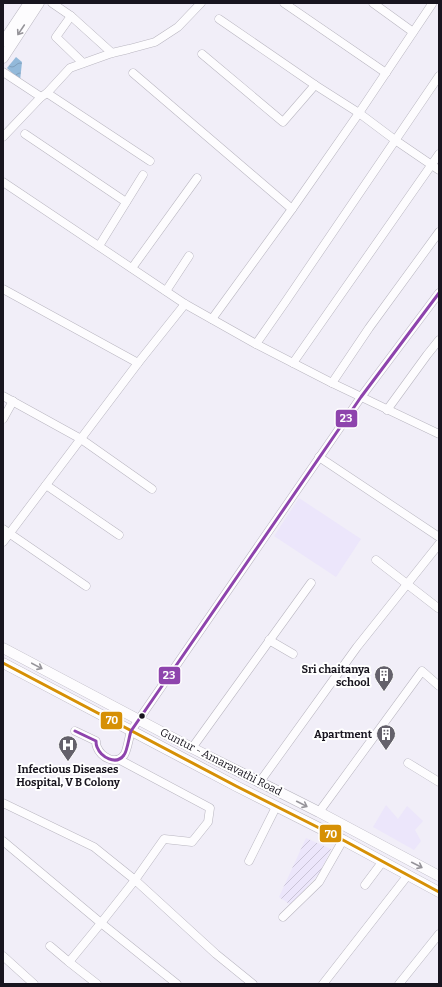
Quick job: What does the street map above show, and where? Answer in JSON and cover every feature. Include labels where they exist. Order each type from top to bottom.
[{"type":"main road","points":[[3,42],[29,3]]},
{"type":"main road","points":[[3,58],[39,3]]},
{"type":"main road","name":"Guntur - Amaravathi Road","points":[[3,648],[439,876]]},
{"type":"main road","name":"Guntur - Amaravathi Road","points":[[3,663],[276,807],[408,874],[439,892]]},
{"type":"street","points":[[52,3],[71,16],[112,53]]},
{"type":"street","points":[[3,137],[70,68],[112,53],[155,42],[178,27],[201,3]]},
{"type":"street","points":[[284,3],[386,73]]},
{"type":"street","points":[[373,3],[414,32]]},
{"type":"street","points":[[212,319],[292,209],[359,113],[414,32],[432,4],[430,3]]},
{"type":"street","points":[[71,16],[56,37],[83,63]]},
{"type":"street","points":[[219,19],[315,85],[359,113],[439,170]]},
{"type":"street","points":[[202,54],[283,122],[315,85]]},
{"type":"street","points":[[3,72],[44,95],[150,161]]},
{"type":"street","points":[[133,73],[292,209]]},
{"type":"street","points":[[256,344],[439,76]]},
{"type":"street","points":[[25,134],[126,202]]},
{"type":"street","points":[[292,363],[439,154]]},
{"type":"street","points":[[98,246],[143,175]]},
{"type":"street","points":[[132,268],[197,178]]},
{"type":"street","points":[[3,182],[185,304],[292,363],[387,410],[438,432]]},
{"type":"street","points":[[332,383],[439,232]]},
{"type":"street","points":[[166,291],[189,256]]},
{"type":"street","points":[[3,289],[138,363]]},
{"type":"street","points":[[120,760],[125,754],[131,731],[361,397],[439,293]]},
{"type":"street","points":[[3,542],[6,531],[46,485],[138,363],[185,304]]},
{"type":"street","points":[[387,410],[439,340]]},
{"type":"street","points":[[3,396],[81,439],[152,489]]},
{"type":"street","points":[[3,419],[13,401]]},
{"type":"street","points":[[320,457],[439,537]]},
{"type":"street","points":[[46,485],[120,535]]},
{"type":"street","points":[[6,531],[86,586]]},
{"type":"street","points":[[259,782],[358,647],[439,544]]},
{"type":"street","points":[[376,560],[438,608]]},
{"type":"street","points":[[192,748],[311,583]]},
{"type":"street","points":[[269,640],[293,654]]},
{"type":"street","points":[[319,812],[422,672],[439,686]]},
{"type":"street","points":[[69,962],[135,880],[164,839],[192,842],[208,822],[210,808],[120,760],[116,761],[108,759],[97,747],[96,741],[75,731]]},
{"type":"street","points":[[408,763],[439,782]]},
{"type":"street","points":[[3,803],[94,847],[135,880],[216,954],[253,984]]},
{"type":"street","points":[[249,861],[276,807]]},
{"type":"street","points":[[283,918],[318,882],[343,840]]},
{"type":"street","points":[[3,841],[177,984]]},
{"type":"street","points":[[365,885],[383,861]]},
{"type":"street","points":[[323,984],[408,874]]},
{"type":"street","points":[[399,984],[439,934]]},
{"type":"street","points":[[50,946],[97,984]]},
{"type":"street","points":[[3,956],[34,984]]},
{"type":"shaded area","points":[[299,498],[361,539],[336,577],[274,536]]},
{"type":"shaded area","points":[[386,805],[398,819],[407,806],[423,821],[415,830],[421,841],[414,850],[373,827]]},
{"type":"shaded area","points":[[306,838],[331,849],[320,872],[291,905],[279,897]]},
{"type":"water","points":[[16,57],[22,62],[20,81],[7,68]]},
{"type":"transit line","name":"23","points":[[75,731],[96,741],[96,746],[99,751],[109,759],[117,760],[124,755],[131,731],[361,397],[439,293]]},
{"type":"transit line","name":"70","points":[[3,663],[236,786],[343,840],[439,892]]},
{"type":"place","name":"Sri chaitanya school","points":[[384,692]]},
{"type":"place","name":"Apartment","points":[[386,751]]},
{"type":"place","name":"Infectious Diseases Hospital, V B Colony","points":[[68,762]]}]
